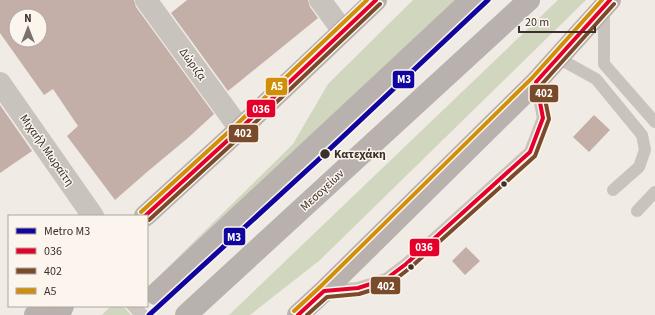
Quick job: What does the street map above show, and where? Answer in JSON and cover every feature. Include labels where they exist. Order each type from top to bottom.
[{"type":"main road","points":[[146,215],[240,129],[376,0]]},
{"type":"main road","points":[[156,294],[472,0]]},
{"type":"main road","name":"Μεσογείων","points":[[186,315],[529,0]]},
{"type":"main road","points":[[298,315],[536,82],[607,3]]},
{"type":"main road","points":[[35,315],[45,307]]},
{"type":"street","name":"Δώριζα","points":[[146,0],[240,129]]},
{"type":"street","points":[[320,0],[343,31]]},
{"type":"street","name":"Μιχαήλ Μωραΐτη","points":[[0,83],[92,215]]},
{"type":"lane","points":[[607,3],[604,64],[655,122]]},
{"type":"lane","points":[[558,58],[596,79],[642,135],[645,150],[639,167],[613,190]]},
{"type":"lane","points":[[324,291],[358,288],[386,279],[406,264],[530,152],[543,118],[536,82]]},
{"type":"lane","points":[[637,211],[655,192]]},
{"type":"green space","points":[[413,0],[457,0],[159,276],[293,144],[328,84]]},
{"type":"green space","points":[[558,0],[586,0],[320,260],[250,315],[229,315]]},
{"type":"green space","points":[[110,307],[124,307],[131,315],[102,315]]},
{"type":"building","points":[[0,0],[134,0],[136,7],[214,114],[115,200],[67,136],[78,126],[53,89],[44,95],[11,48],[48,48],[48,8],[8,8],[8,44],[0,33]]},
{"type":"building","points":[[187,0],[308,0],[310,7],[318,18],[228,91],[171,13]]},
{"type":"building","points":[[0,105],[32,151],[0,173]]},
{"type":"building","points":[[594,115],[610,130],[589,152],[573,137]]},
{"type":"building","points":[[466,247],[480,261],[465,275],[452,261]]},
{"type":"tunnel","points":[[133,315],[142,307]]},
{"type":"metro line","name":"Μ3","points":[[149,315],[317,161],[488,0]]},
{"type":"transit line","name":"A5","points":[[141,212],[236,125],[367,0]]},
{"type":"transit line","name":"036","points":[[146,215],[240,129],[376,0]]},
{"type":"transit line","name":"A5","points":[[294,311],[532,78],[602,0]]},
{"type":"transit line","name":"036","points":[[298,315],[324,291],[358,288],[386,279],[406,264],[530,152],[543,118],[536,82],[610,0]]},
{"type":"transit line","name":"402","points":[[149,220],[244,133],[380,4]]},
{"type":"transit line","name":"402","points":[[307,315],[327,297],[359,294],[388,285],[410,268],[535,156],[549,119],[542,84],[614,4]]},
{"type":"place","name":"Κατεχάκη","points":[[325,154]]}]
